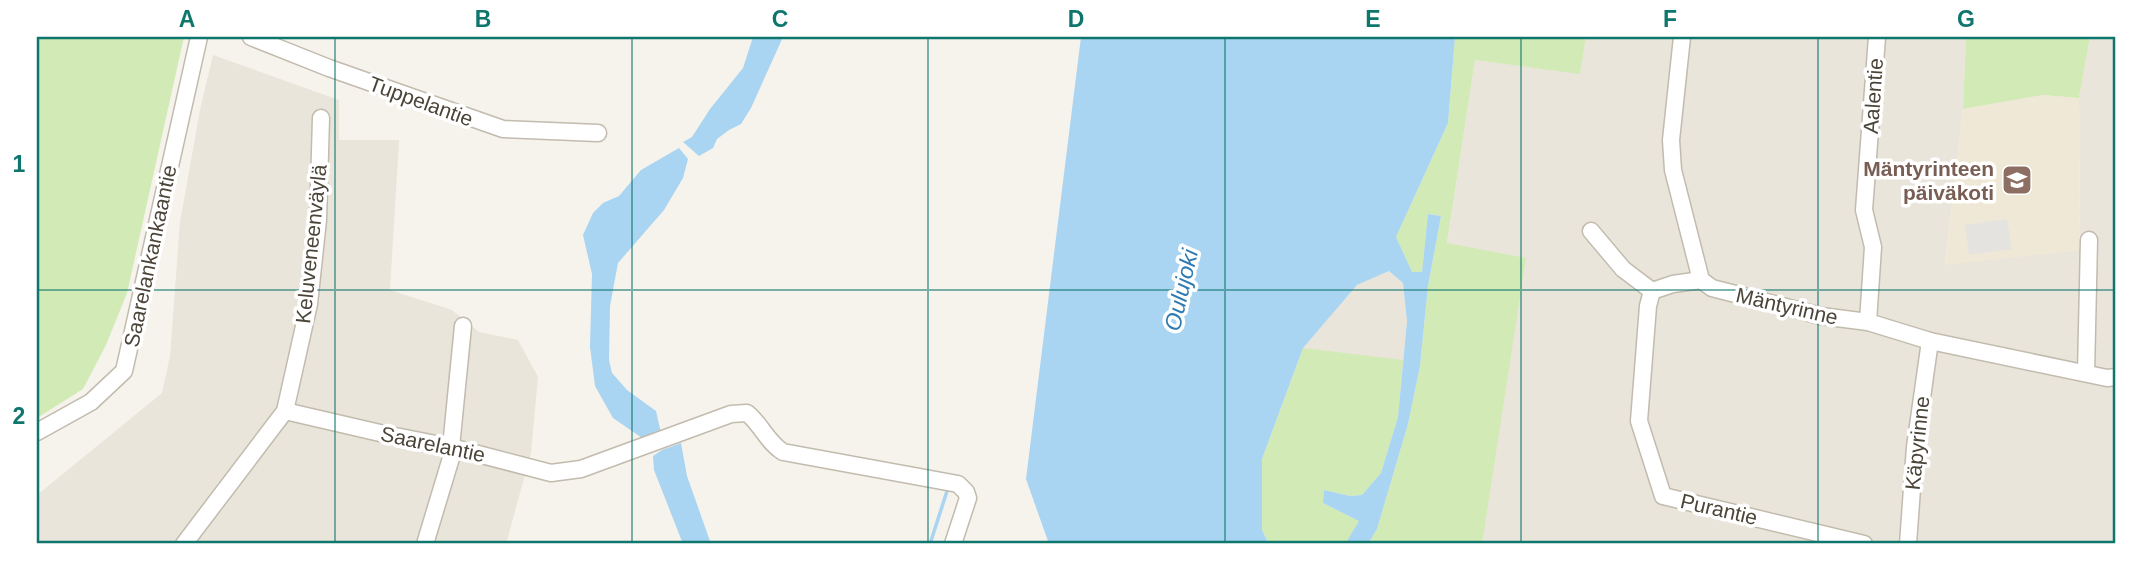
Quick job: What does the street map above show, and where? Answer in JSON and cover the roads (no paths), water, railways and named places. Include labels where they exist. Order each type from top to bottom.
[{"type":"street","name":"Saarelankankaantie","points":[[37,432],[91,401],[124,371],[199,37]]},
{"type":"street","name":"Tuppelantie","points":[[251,37],[329,68],[503,129],[598,133]]},
{"type":"street","points":[[1591,231],[1623,269],[1652,291],[1673,284],[1701,280],[1673,170],[1672,150],[1682,37]]},
{"type":"street","name":"Aalentie","points":[[1868,322],[1873,247],[1864,211],[1877,37]]},
{"type":"street","name":"Keluveneenväylä","points":[[184,544],[285,411],[309,304],[318,220],[321,118]]},
{"type":"street","points":[[2086,373],[2089,240]]},
{"type":"street","name":"Mäntyrinne","points":[[1701,280],[1712,288],[1821,316],[1868,322],[1930,341],[2108,378],[2116,377]]},
{"type":"street","name":"Purantie","points":[[1652,291],[1648,306],[1639,421],[1663,496],[1864,544]]},
{"type":"street","points":[[425,544],[452,448],[463,326]]},
{"type":"street","name":"Käpyrinne","points":[[1908,544],[1915,447],[1930,341]]},
{"type":"street","name":"Saarelantie","points":[[285,411],[551,473],[581,468],[731,414],[747,413],[759,422],[773,446],[783,452],[958,484],[968,498],[953,544]]},
{"type":"water","points":[[753,37],[783,37],[741,124],[717,139],[713,148],[699,156],[683,142],[692,137],[710,109],[743,68]]},
{"type":"water","name":"Oulujoki","points":[[1081,37],[1455,37],[1448,123],[1396,237],[1412,272],[1422,272],[1428,214],[1441,216],[1428,286],[1420,366],[1408,424],[1377,529],[1368,544],[1345,544],[1359,521],[1323,503],[1324,490],[1350,496],[1362,495],[1381,473],[1398,417],[1407,321],[1403,283],[1389,271],[1357,285],[1303,348],[1262,459],[1262,530],[1269,544],[1049,544],[1026,479]]},
{"type":"water","points":[[679,148],[688,159],[683,178],[664,210],[618,263],[610,306],[609,360],[612,373],[627,390],[656,411],[661,433],[645,440],[613,418],[595,386],[590,347],[592,274],[583,235],[593,213],[603,203],[619,196],[641,170]]},
{"type":"water","points":[[681,443],[687,476],[711,544],[683,544],[654,470],[653,456]]},
{"type":"waterway","points":[[930,544],[948,488]]},
{"type":"place","name":"Mäntyrinteen päiväkoti","points":[[2017,180]]}]
